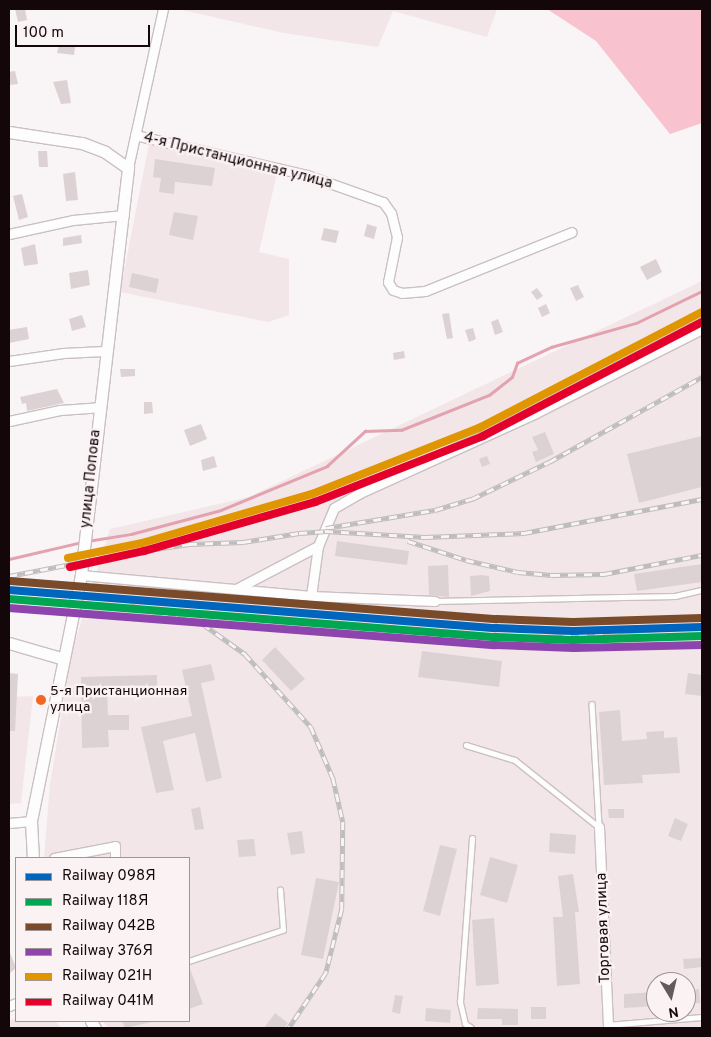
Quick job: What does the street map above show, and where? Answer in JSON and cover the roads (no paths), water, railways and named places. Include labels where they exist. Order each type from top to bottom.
[{"type":"street","points":[[9,132],[82,143],[105,152],[128,168],[163,9]]},
{"type":"street","name":"4-я Пристанционная улица","points":[[135,135],[307,175],[383,202],[391,213],[397,237],[388,282],[393,290],[402,294],[425,291],[572,232]]},
{"type":"street","name":"улица Попова","points":[[33,857],[31,821],[52,705],[64,659],[81,575],[104,351],[124,215],[128,168]]},
{"type":"street","points":[[9,234],[73,220],[124,215]]},
{"type":"street","points":[[311,596],[318,546],[334,508],[360,493],[485,438],[702,330]]},
{"type":"street","points":[[9,361],[63,352],[104,351]]},
{"type":"street","points":[[9,421],[60,410],[99,407]]},
{"type":"street","points":[[236,590],[318,546]]},
{"type":"street","points":[[81,575],[311,596],[435,601]]},
{"type":"street","points":[[9,643],[64,659]]},
{"type":"street","points":[[9,823],[31,821]]},
{"type":"street","name":"Торговая улица","points":[[599,827],[608,1026]]},
{"type":"street","points":[[59,857],[115,846],[115,857]]},
{"type":"lane","points":[[435,601],[674,596],[702,590]]},
{"type":"lane","points":[[592,704],[599,827]]},
{"type":"lane","points":[[466,745],[515,760],[599,827]]},
{"type":"lane","points":[[471,1028],[464,1024],[460,1002],[472,838]]},
{"type":"lane","points":[[190,961],[283,930],[280,890]]},
{"type":"lane","points":[[608,1026],[702,1017]]},
{"type":"waterway","points":[[87,541],[131,534],[221,510],[327,466],[365,431],[401,430],[489,395],[512,377],[517,363],[551,347],[636,323],[702,291]]},
{"type":"waterway","points":[[9,559],[82,542]]},
{"type":"railway","points":[[185,539],[315,501],[485,432],[702,319]]},
{"type":"railway","points":[[326,528],[435,510],[472,499],[549,462],[702,377]]},
{"type":"railway","points":[[9,576],[134,552],[189,544],[243,542],[299,533],[325,531],[425,537],[524,533],[702,499]]},
{"type":"railway","points":[[408,541],[466,560],[518,572],[552,575],[604,574],[702,555]]},
{"type":"railway","points":[[129,605],[203,624],[245,654],[311,727],[333,778],[343,822],[342,909],[326,973],[289,1028]]},
{"type":"railway","points":[[531,638],[659,629]]},
{"type":"rail line","name":"021Н","points":[[68,558],[142,543],[312,494],[479,428],[702,312]]},
{"type":"rail line","name":"041М","points":[[70,567],[144,551],[315,502],[483,436],[702,322]]},
{"type":"rail line","name":"042В","points":[[10,581],[497,619],[573,622],[702,618]]},
{"type":"rail line","name":"098Я","points":[[9,590],[496,628],[573,631],[702,627]]},
{"type":"rail line","name":"118Я","points":[[9,599],[496,637],[573,640],[702,636]]},
{"type":"rail line","name":"376Я","points":[[9,608],[495,645],[574,648],[702,645]]},
{"type":"place","name":"5-я Пристанционная улица","points":[[41,700]]}]
